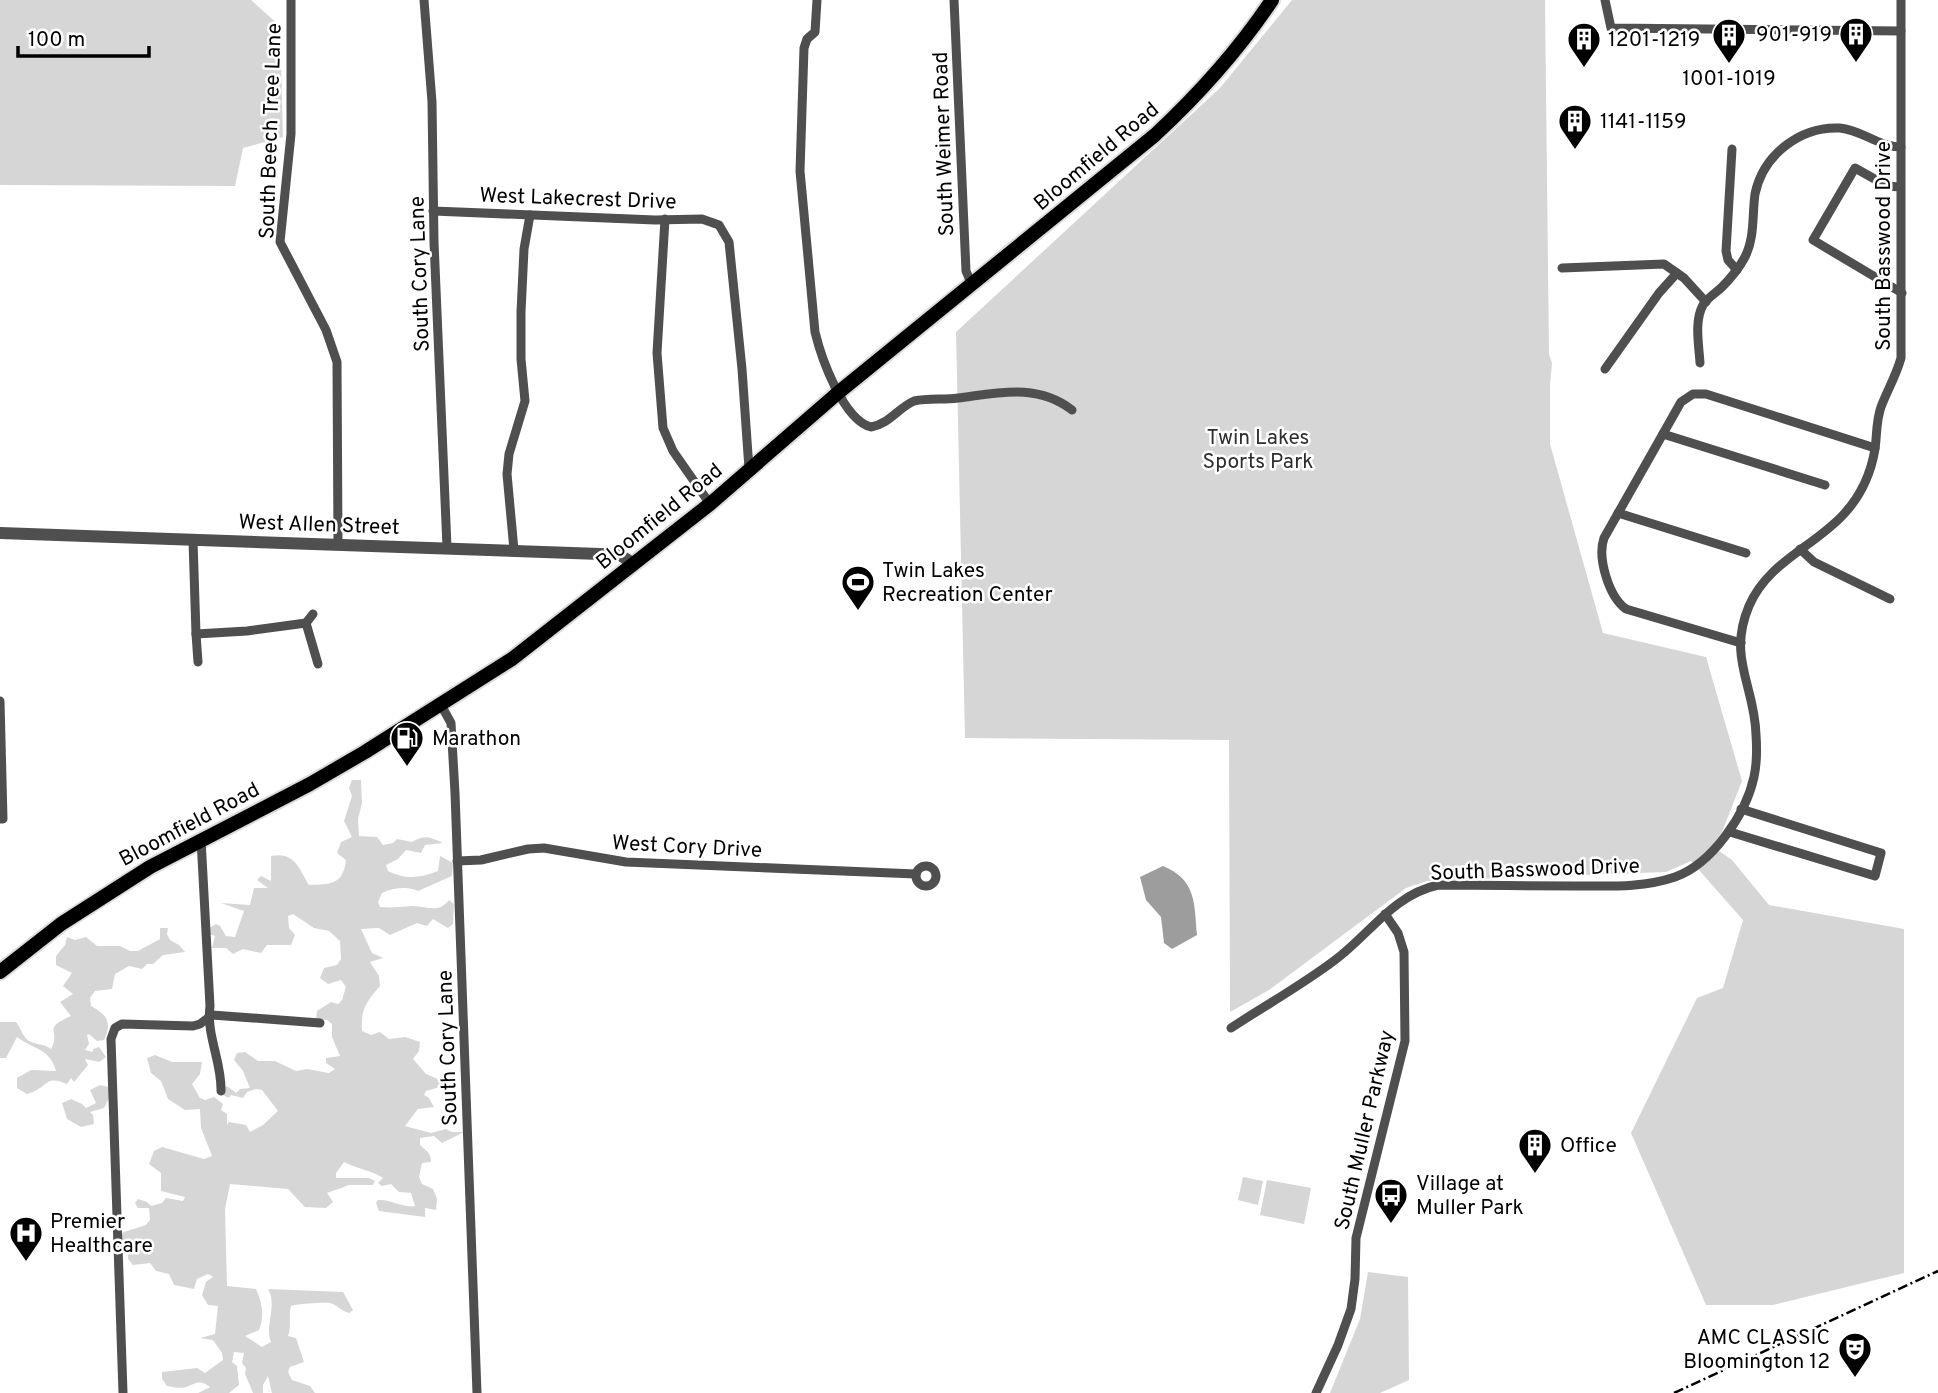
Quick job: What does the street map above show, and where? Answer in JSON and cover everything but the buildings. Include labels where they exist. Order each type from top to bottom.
[{"type":"main road","name":"Bloomfield Road","points":[[0,972],[61,924],[150,867],[310,784],[512,659],[710,504],[839,392],[1155,135],[1224,66],[1272,0]]},
{"type":"street","name":"South Beech Tree Lane","points":[[290,0],[291,134],[280,242],[326,330],[337,362],[338,544]]},
{"type":"street","name":"South Cory Lane","points":[[424,0],[432,102],[433,211],[447,547]]},
{"type":"street","points":[[817,0],[815,32],[807,39],[804,48],[800,171],[815,332],[819,349],[852,415],[868,426],[885,423],[904,405],[914,401],[1011,391],[1049,396],[1072,410]]},
{"type":"street","name":"South Weimer Road","points":[[954,0],[965,271],[972,285]]},
{"type":"street","points":[[1605,0],[1611,28],[1901,31]]},
{"type":"street","name":"South Basswood Drive","points":[[1231,1028],[1336,959],[1408,896],[1438,885],[1643,884],[1677,877],[1699,863],[1730,832],[1754,780],[1757,757],[1756,720],[1740,660],[1748,608],[1761,584],[1783,561],[1836,522],[1866,480],[1875,448],[1879,415],[1901,358],[1901,0]]},
{"type":"street","points":[[1700,363],[1699,319],[1706,302],[1737,270],[1750,242],[1759,181],[1772,158],[1786,145],[1812,132],[1840,128],[1860,133],[1890,147],[1901,147]]},
{"type":"street","points":[[1732,149],[1726,256],[1737,270]]},
{"type":"street","points":[[1900,187],[1887,187],[1855,169],[1813,240],[1902,293]]},
{"type":"street","name":"West Lakecrest Drive","points":[[433,211],[707,219],[719,225],[729,242],[743,369],[749,469]]},
{"type":"street","points":[[514,550],[507,474],[509,454],[525,401],[521,359],[521,312],[524,248],[530,215]]},
{"type":"street","points":[[665,219],[657,354],[663,428],[673,451],[710,504]]},
{"type":"street","points":[[1562,268],[1659,263],[1677,273],[1706,302]]},
{"type":"street","points":[[1605,369],[1659,293],[1677,273]]},
{"type":"street","points":[[1741,643],[1622,607],[1616,600],[1601,559],[1602,543],[1681,402],[1688,396],[1699,393],[1875,448]]},
{"type":"street","points":[[1662,435],[1825,485]]},
{"type":"street","points":[[1618,513],[1746,553]]},
{"type":"street","name":"West Allen Street","points":[[0,533],[620,555],[634,564]]},
{"type":"street","points":[[193,540],[198,662]]},
{"type":"street","points":[[1800,549],[1815,562],[1890,599]]},
{"type":"street","points":[[196,634],[306,623],[313,614]]},
{"type":"street","points":[[306,623],[318,664]]},
{"type":"street","points":[[0,701],[3,819],[0,819]]},
{"type":"street","name":"South Cory Lane","points":[[441,705],[451,723],[477,1393]]},
{"type":"street","points":[[1730,832],[1875,876],[1881,853],[1741,809]]},
{"type":"street","points":[[201,839],[210,1006],[208,1017],[218,1059],[221,1091]]},
{"type":"street","name":"West Cory Drive","points":[[457,861],[481,860],[544,848],[626,862],[916,874]]},
{"type":"street","name":"South Muller Parkway","points":[[1316,1393],[1351,1309],[1356,1238],[1405,1041],[1405,951],[1398,933],[1385,914]]},
{"type":"street","points":[[123,1393],[111,1039],[114,1028],[122,1024],[193,1026],[212,1015],[320,1023]]},
{"type":"green space","points":[[0,0],[251,0],[280,26],[283,137],[243,148],[235,186],[0,185]]},
{"type":"green space","name":"Twin Lakes Sports Park","points":[[1292,0],[1545,0],[1549,354],[1552,363],[1550,444],[1603,633],[1706,657],[1742,781],[1722,832],[1712,846],[1732,860],[1769,905],[1904,929],[1904,1273],[1773,1305],[1706,1305],[1631,1133],[1697,998],[1723,988],[1743,920],[1691,861],[1666,872],[1427,881],[1406,888],[1269,990],[1230,1012],[1229,740],[965,738],[956,332],[1220,88]]},
{"type":"green space","points":[[352,780],[361,780],[359,836],[377,837],[383,845],[393,843],[397,839],[412,842],[424,837],[443,843],[425,845],[421,853],[406,850],[398,859],[386,865],[388,871],[407,877],[419,876],[438,871],[440,856],[453,863],[452,876],[418,891],[405,888],[386,891],[378,902],[380,907],[436,908],[445,905],[449,900],[454,904],[453,924],[448,928],[433,919],[427,926],[417,923],[390,935],[379,928],[361,929],[372,953],[383,958],[370,962],[379,976],[380,986],[365,1006],[362,1031],[371,1035],[380,1032],[389,1039],[405,1037],[420,1042],[419,1051],[413,1059],[426,1074],[440,1080],[443,1086],[426,1091],[424,1095],[434,1107],[418,1109],[405,1126],[431,1133],[446,1129],[464,1132],[442,1143],[434,1136],[420,1138],[420,1145],[429,1154],[431,1162],[422,1163],[419,1177],[422,1184],[433,1189],[437,1199],[436,1210],[425,1208],[425,1217],[379,1211],[376,1203],[378,1200],[415,1206],[411,1193],[399,1192],[391,1184],[382,1186],[378,1183],[383,1178],[344,1162],[336,1173],[336,1178],[369,1178],[375,1181],[373,1185],[349,1185],[327,1193],[333,1202],[326,1208],[305,1207],[288,1189],[230,1184],[225,1209],[227,1286],[256,1289],[262,1309],[259,1330],[245,1336],[262,1347],[271,1342],[269,1329],[272,1302],[268,1289],[343,1292],[353,1310],[349,1313],[327,1303],[291,1306],[288,1336],[296,1338],[304,1362],[290,1367],[288,1372],[292,1380],[310,1386],[315,1393],[272,1393],[268,1376],[263,1385],[263,1393],[253,1393],[242,1363],[244,1353],[234,1352],[232,1362],[237,1366],[239,1385],[229,1393],[198,1393],[210,1387],[201,1382],[182,1388],[167,1386],[162,1379],[162,1372],[197,1368],[205,1373],[223,1360],[222,1353],[213,1340],[200,1338],[215,1334],[218,1306],[208,1305],[202,1295],[206,1282],[213,1277],[208,1274],[197,1279],[194,1289],[174,1285],[169,1274],[156,1271],[150,1263],[133,1265],[128,1259],[128,1248],[115,1241],[124,1232],[146,1225],[150,1220],[149,1208],[138,1208],[135,1203],[138,1199],[151,1206],[162,1203],[166,1198],[183,1201],[185,1197],[161,1191],[161,1173],[149,1164],[154,1151],[162,1147],[204,1159],[212,1156],[201,1128],[200,1109],[185,1110],[168,1099],[161,1081],[151,1073],[147,1058],[155,1055],[172,1062],[202,1062],[200,1074],[192,1084],[200,1098],[205,1100],[214,1097],[223,1104],[221,1110],[227,1114],[227,1125],[229,1122],[246,1125],[250,1132],[263,1125],[278,1111],[262,1090],[247,1092],[243,1098],[223,1095],[222,1091],[227,1086],[236,1093],[240,1089],[250,1088],[243,1071],[234,1060],[237,1053],[245,1052],[258,1061],[275,1061],[296,1071],[307,1069],[329,1073],[335,1069],[326,1063],[326,1058],[340,1056],[332,1037],[332,1024],[327,1020],[316,1019],[317,1011],[331,1002],[338,1004],[342,1000],[346,987],[341,980],[328,984],[320,978],[324,968],[337,965],[341,959],[340,941],[329,931],[314,928],[293,914],[288,916],[289,928],[295,935],[291,945],[267,945],[261,953],[243,949],[233,954],[226,948],[212,948],[215,936],[209,934],[209,928],[216,924],[226,936],[235,937],[244,911],[221,903],[250,905],[254,888],[268,888],[257,880],[261,876],[271,881],[271,856],[286,856],[291,859],[309,885],[335,882],[339,879],[346,860],[337,853],[341,842],[352,837],[344,821],[352,796],[349,788]]},
{"type":"green space","points":[[160,928],[168,928],[170,940],[185,952],[163,955],[142,969],[129,966],[115,974],[112,989],[95,991],[90,998],[91,1006],[101,1012],[108,1028],[104,1040],[97,1041],[87,1035],[89,1044],[85,1050],[93,1052],[93,1049],[99,1047],[106,1057],[99,1062],[85,1059],[88,1065],[74,1082],[71,1078],[67,1084],[50,1081],[27,1094],[17,1088],[17,1078],[31,1070],[56,1071],[46,1054],[17,1037],[6,1058],[0,1058],[0,1022],[16,1022],[27,1040],[51,1049],[56,1024],[71,1016],[60,1002],[73,994],[63,986],[72,973],[56,965],[56,956],[65,945],[67,937],[75,940],[86,937],[97,946],[120,946],[130,951],[138,951],[160,939]]},
{"type":"green space","points":[[100,1085],[109,1087],[109,1098],[104,1108],[90,1112],[94,1124],[81,1127],[67,1119],[62,1103],[71,1099],[86,1108],[96,1103],[90,1090]]},
{"type":"green space","points":[[1243,1177],[1263,1181],[1258,1205],[1238,1200]]},
{"type":"green space","points":[[1267,1180],[1311,1188],[1304,1224],[1260,1215]]},
{"type":"green space","points":[[1368,1272],[1408,1277],[1409,1380],[1380,1393],[1330,1393],[1360,1319]]},
{"type":"shaded area","points":[[1163,866],[1182,878],[1194,903],[1197,935],[1172,949],[1164,943],[1161,917],[1146,900],[1140,877]]},
{"type":"shaded area","points":[[1527,1138],[1536,1154],[1527,1159],[1518,1143]]},
{"type":"railway","points":[[1674,1393],[1938,1271]]},
{"type":"place","name":"901-919","points":[[1856,64]]},
{"type":"place","name":"1001-1019","points":[[1729,65]]},
{"type":"place","name":"1201-1219","points":[[1584,69]]},
{"type":"place","name":"1141-1159","points":[[1575,151]]},
{"type":"place","name":"Twin Lakes Recreation Center","points":[[858,612]]},
{"type":"place","name":"Marathon","points":[[407,768]]},
{"type":"place","name":"Office","points":[[1535,1175]]},
{"type":"place","name":"Village at Muller Park","points":[[1391,1225]]},
{"type":"place","name":"Premier Healthcare","points":[[26,1263]]},
{"type":"place","name":"AMC CLASSIC Bloomington 12","points":[[1855,1379]]}]
